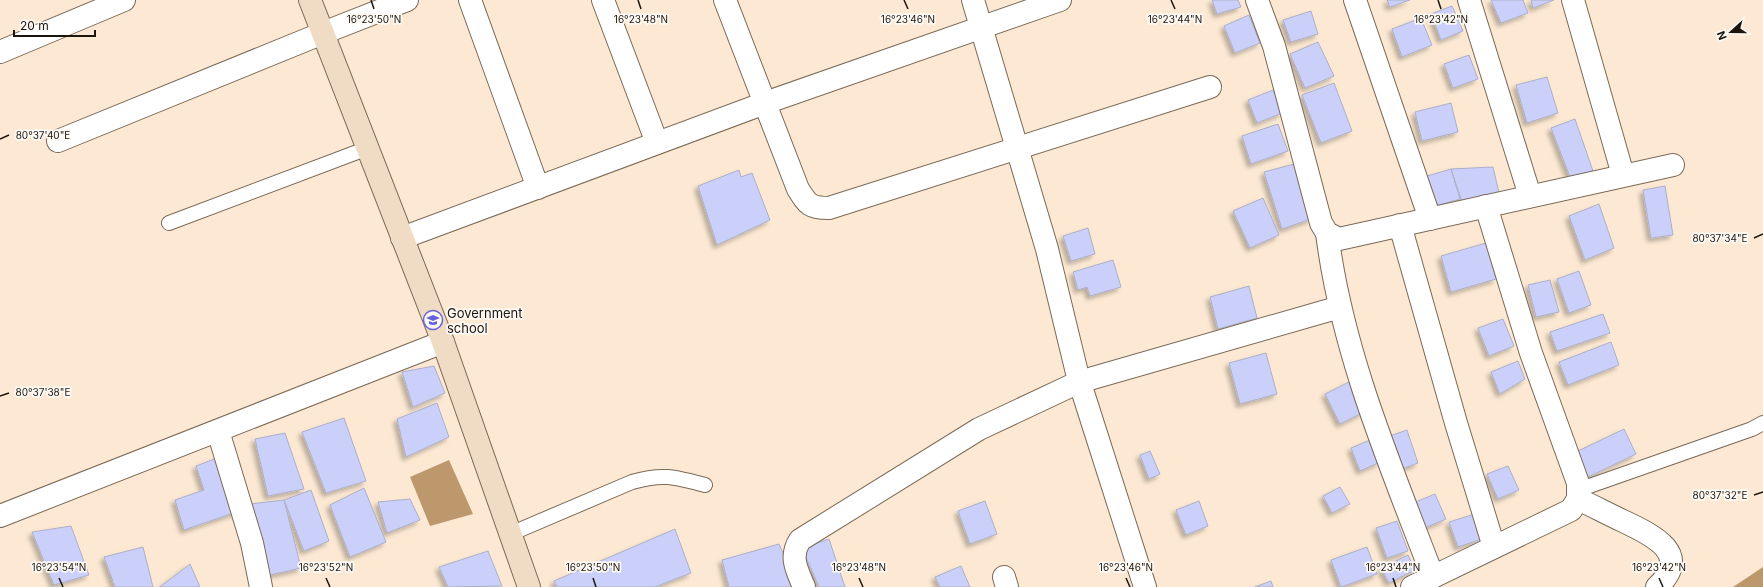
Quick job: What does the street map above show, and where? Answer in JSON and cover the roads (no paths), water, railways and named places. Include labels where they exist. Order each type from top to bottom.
[{"type":"street","points":[[0,52],[124,0]]},
{"type":"street","points":[[310,0],[443,342],[529,587]]},
{"type":"street","points":[[58,141],[322,33],[407,0]]},
{"type":"street","points":[[470,0],[538,188]]},
{"type":"street","points":[[603,0],[657,143]]},
{"type":"street","points":[[725,0],[798,189],[806,202],[814,208],[829,208],[1210,87]]},
{"type":"street","points":[[973,0],[1047,249],[1080,382],[1145,587]]},
{"type":"street","points":[[402,238],[765,103],[1060,0]]},
{"type":"street","points":[[1257,0],[1274,46],[1321,223],[1327,233],[1332,270],[1340,307],[1364,396],[1433,577]]},
{"type":"street","points":[[1355,0],[1430,219]]},
{"type":"street","points":[[1469,0],[1530,196]]},
{"type":"street","points":[[1573,0],[1623,175]]},
{"type":"street","points":[[1327,233],[1339,239],[1673,165]]},
{"type":"street","points":[[1412,587],[1570,510],[1578,495],[1578,483],[1531,353],[1486,206]]},
{"type":"street","points":[[1400,225],[1456,423],[1494,547]]},
{"type":"street","points":[[804,587],[796,567],[794,556],[794,548],[800,540],[979,429],[1080,382],[1340,307]]},
{"type":"street","points":[[0,516],[443,342]]},
{"type":"street","points":[[218,431],[252,543],[261,587]]},
{"type":"street","points":[[1578,495],[1654,536],[1665,547],[1670,560],[1669,573],[1657,587]]},
{"type":"lane","points":[[169,222],[368,148]]},
{"type":"lane","points":[[1578,495],[1752,429],[1763,423]]},
{"type":"lane","points":[[510,534],[632,482],[652,477],[671,476],[705,485]]},
{"type":"place","name":"Government school","points":[[433,320]]}]
